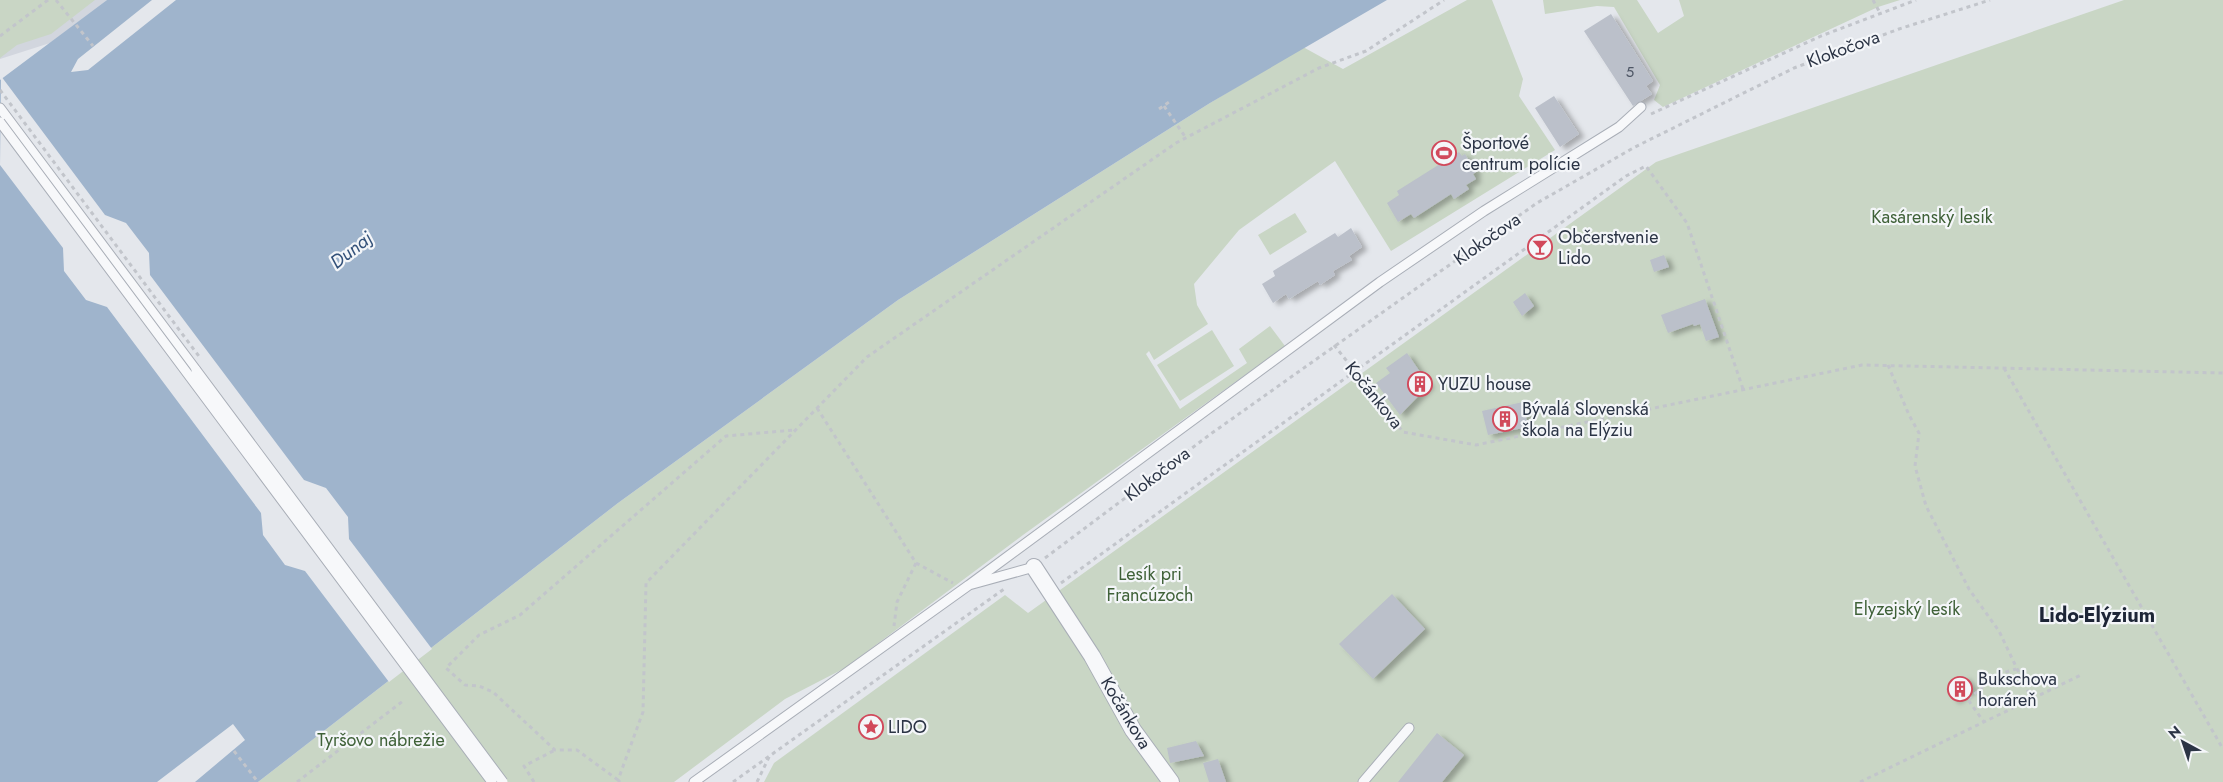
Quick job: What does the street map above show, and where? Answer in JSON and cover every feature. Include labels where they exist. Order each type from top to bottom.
[{"type":"street","name":"Kočánkova","points":[[1034,567],[1092,656],[1133,730],[1171,782]]},
{"type":"lane","name":"Klokočova","points":[[694,782],[892,641],[1380,282],[1484,211],[1619,127],[1641,107]]},
{"type":"lane","points":[[0,108],[503,782]]},
{"type":"lane","points":[[0,122],[492,782]]},
{"type":"lane","points":[[966,587],[1034,567]]},
{"type":"lane","points":[[1363,782],[1409,728]]},
{"type":"path","points":[[0,36],[48,0]]},
{"type":"path","points":[[56,0],[93,46]]},
{"type":"path","points":[[534,782],[524,766],[555,750],[577,750],[619,781],[643,712],[646,583],[866,356],[1186,138],[1319,68],[1366,51],[1444,0]]},
{"type":"path","points":[[1873,0],[1880,13]]},
{"type":"path","points":[[1645,117],[1821,36],[1916,0]]},
{"type":"path","name":"Klokočova","points":[[1034,567],[1334,344],[1538,203],[1635,147],[1794,68],[1899,29],[1990,0]]},
{"type":"path","points":[[1159,109],[1168,102]]},
{"type":"path","points":[[1164,106],[1186,138]]},
{"type":"path","points":[[1048,587],[1064,582],[1626,176],[1646,166],[1688,223],[1743,389]]},
{"type":"path","name":"Kočánkova","points":[[1334,344],[1403,432],[1476,445],[1862,365],[2223,373]]},
{"type":"path","points":[[1888,365],[1909,415],[1919,433],[1915,466],[1926,506],[1969,589],[1999,631],[2032,700]]},
{"type":"path","points":[[2004,368],[2223,749]]},
{"type":"path","points":[[817,408],[916,563],[966,587]]},
{"type":"path","points":[[555,750],[493,692],[479,686],[465,685],[446,668],[479,635],[520,616],[726,436],[795,430]]},
{"type":"path","points":[[892,641],[896,602],[916,563]]},
{"type":"path","points":[[733,782],[1010,584]]},
{"type":"path","points":[[1968,699],[1981,689],[1989,677],[2016,669]]},
{"type":"path","points":[[1860,782],[2081,675]]},
{"type":"path","points":[[1964,694],[1984,722]]},
{"type":"path","points":[[297,782],[403,701]]},
{"type":"path","points":[[234,751],[258,782]]},
{"type":"path","points":[[756,782],[770,755]]},
{"type":"shaded area","points":[[0,0],[107,0],[50,43],[0,59]]},
{"type":"green space","points":[[0,0],[95,0],[51,34],[17,45],[0,58]]},
{"type":"green space","name":"Tyršovo nábrežie","points":[[1467,0],[1492,0],[1523,79],[1519,96],[1555,150],[1391,251],[1335,161],[1239,230],[1194,284],[1197,305],[1208,324],[1154,360],[1149,351],[1146,354],[1180,409],[1247,363],[1239,349],[1270,326],[1285,346],[1023,535],[845,668],[785,699],[674,782],[258,782],[618,503],[898,300],[1210,103],[1303,47],[1343,69]]},
{"type":"green space","points":[[1543,0],[1637,0],[1658,33],[1684,16],[1679,0],[1900,0],[1878,7],[1663,107],[1654,100],[1660,85],[1614,7],[1597,6],[1545,14]]},
{"type":"green space","points":[[2124,0],[2223,0],[2223,782],[764,782],[774,763],[1005,595],[1028,613],[1656,162]]},
{"type":"green space","points":[[1295,213],[1307,232],[1270,255],[1258,235]]},
{"type":"green space","points":[[1212,330],[1234,366],[1180,401],[1157,365]]},
{"type":"water","name":"Dunaj","points":[[107,0],[1387,0],[1210,103],[898,300],[618,503],[258,782],[0,782],[0,80]]},
{"type":"pier","points":[[152,0],[176,0],[88,70],[71,72],[78,59]]},
{"type":"pier","points":[[1,76],[105,215],[126,223],[149,253],[150,275],[304,480],[326,488],[348,517],[349,539],[432,649],[389,682],[305,571],[285,565],[263,535],[261,513],[107,307],[86,300],[64,271],[63,248],[0,165]]},
{"type":"pier","points":[[233,724],[245,740],[195,782],[157,782]]},
{"type":"building","points":[[1611,14],[1653,81],[1646,86],[1652,94],[1633,106],[1584,31]]},
{"type":"building","points":[[1554,96],[1579,134],[1560,147],[1535,108]]},
{"type":"building","points":[[1459,152],[1462,156],[1465,154],[1476,172],[1473,174],[1476,179],[1466,185],[1469,189],[1454,199],[1451,194],[1414,218],[1411,214],[1398,222],[1387,203],[1399,195],[1397,191]]},
{"type":"building","points":[[1351,228],[1362,247],[1349,256],[1352,260],[1333,271],[1335,275],[1320,285],[1318,281],[1289,299],[1286,294],[1273,303],[1262,284],[1275,276],[1273,271],[1335,233],[1338,237]]},
{"type":"building","points":[[1664,255],[1669,267],[1654,272],[1650,260]]},
{"type":"building","points":[[1525,293],[1534,306],[1522,316],[1513,302]]},
{"type":"building","points":[[1705,299],[1719,337],[1706,341],[1700,324],[1694,326],[1693,324],[1668,333],[1661,315]]},
{"type":"building","name":"YUZU house","points":[[1407,353],[1429,385],[1400,415],[1376,383],[1390,373],[1386,368]]},
{"type":"building","name":"Bývalá Slovenská škola na Elýziu","points":[[1523,402],[1528,427],[1488,435],[1482,411]]},
{"type":"building","points":[[1392,594],[1425,629],[1373,679],[1339,644]]},
{"type":"building","name":"Bukschova horáreň","points":[[1964,676],[1973,688],[1954,701],[1946,689]]},
{"type":"building","points":[[1437,733],[1464,755],[1442,782],[1398,782]]},
{"type":"building","points":[[1196,741],[1204,756],[1170,763],[1167,748]]},
{"type":"building","points":[[1218,759],[1226,782],[1209,782],[1203,763]]},
{"type":"place","name":"Športové centrum polície","points":[[1444,153]]},
{"type":"place","name":"Občerstvenie Lido","points":[[1540,247]]},
{"type":"place","name":"YUZU house","points":[[1420,384]]},
{"type":"place","name":"Bývalá Slovenská škola na Elýziu","points":[[1505,419]]},
{"type":"place","name":"Bukschova horáreň","points":[[1960,689]]},
{"type":"place","name":"LIDO","points":[[871,727]]},
{"type":"district","name":"Lido-Elýzium","points":[[2097,615]]},
{"type":"park label","name":"Kasárenský lesík","points":[[1932,217]]},
{"type":"park label","name":"Lesík pri Francúzoch","points":[[1150,584]]},
{"type":"park label","name":"Elyzejský lesík","points":[[1907,609]]}]
